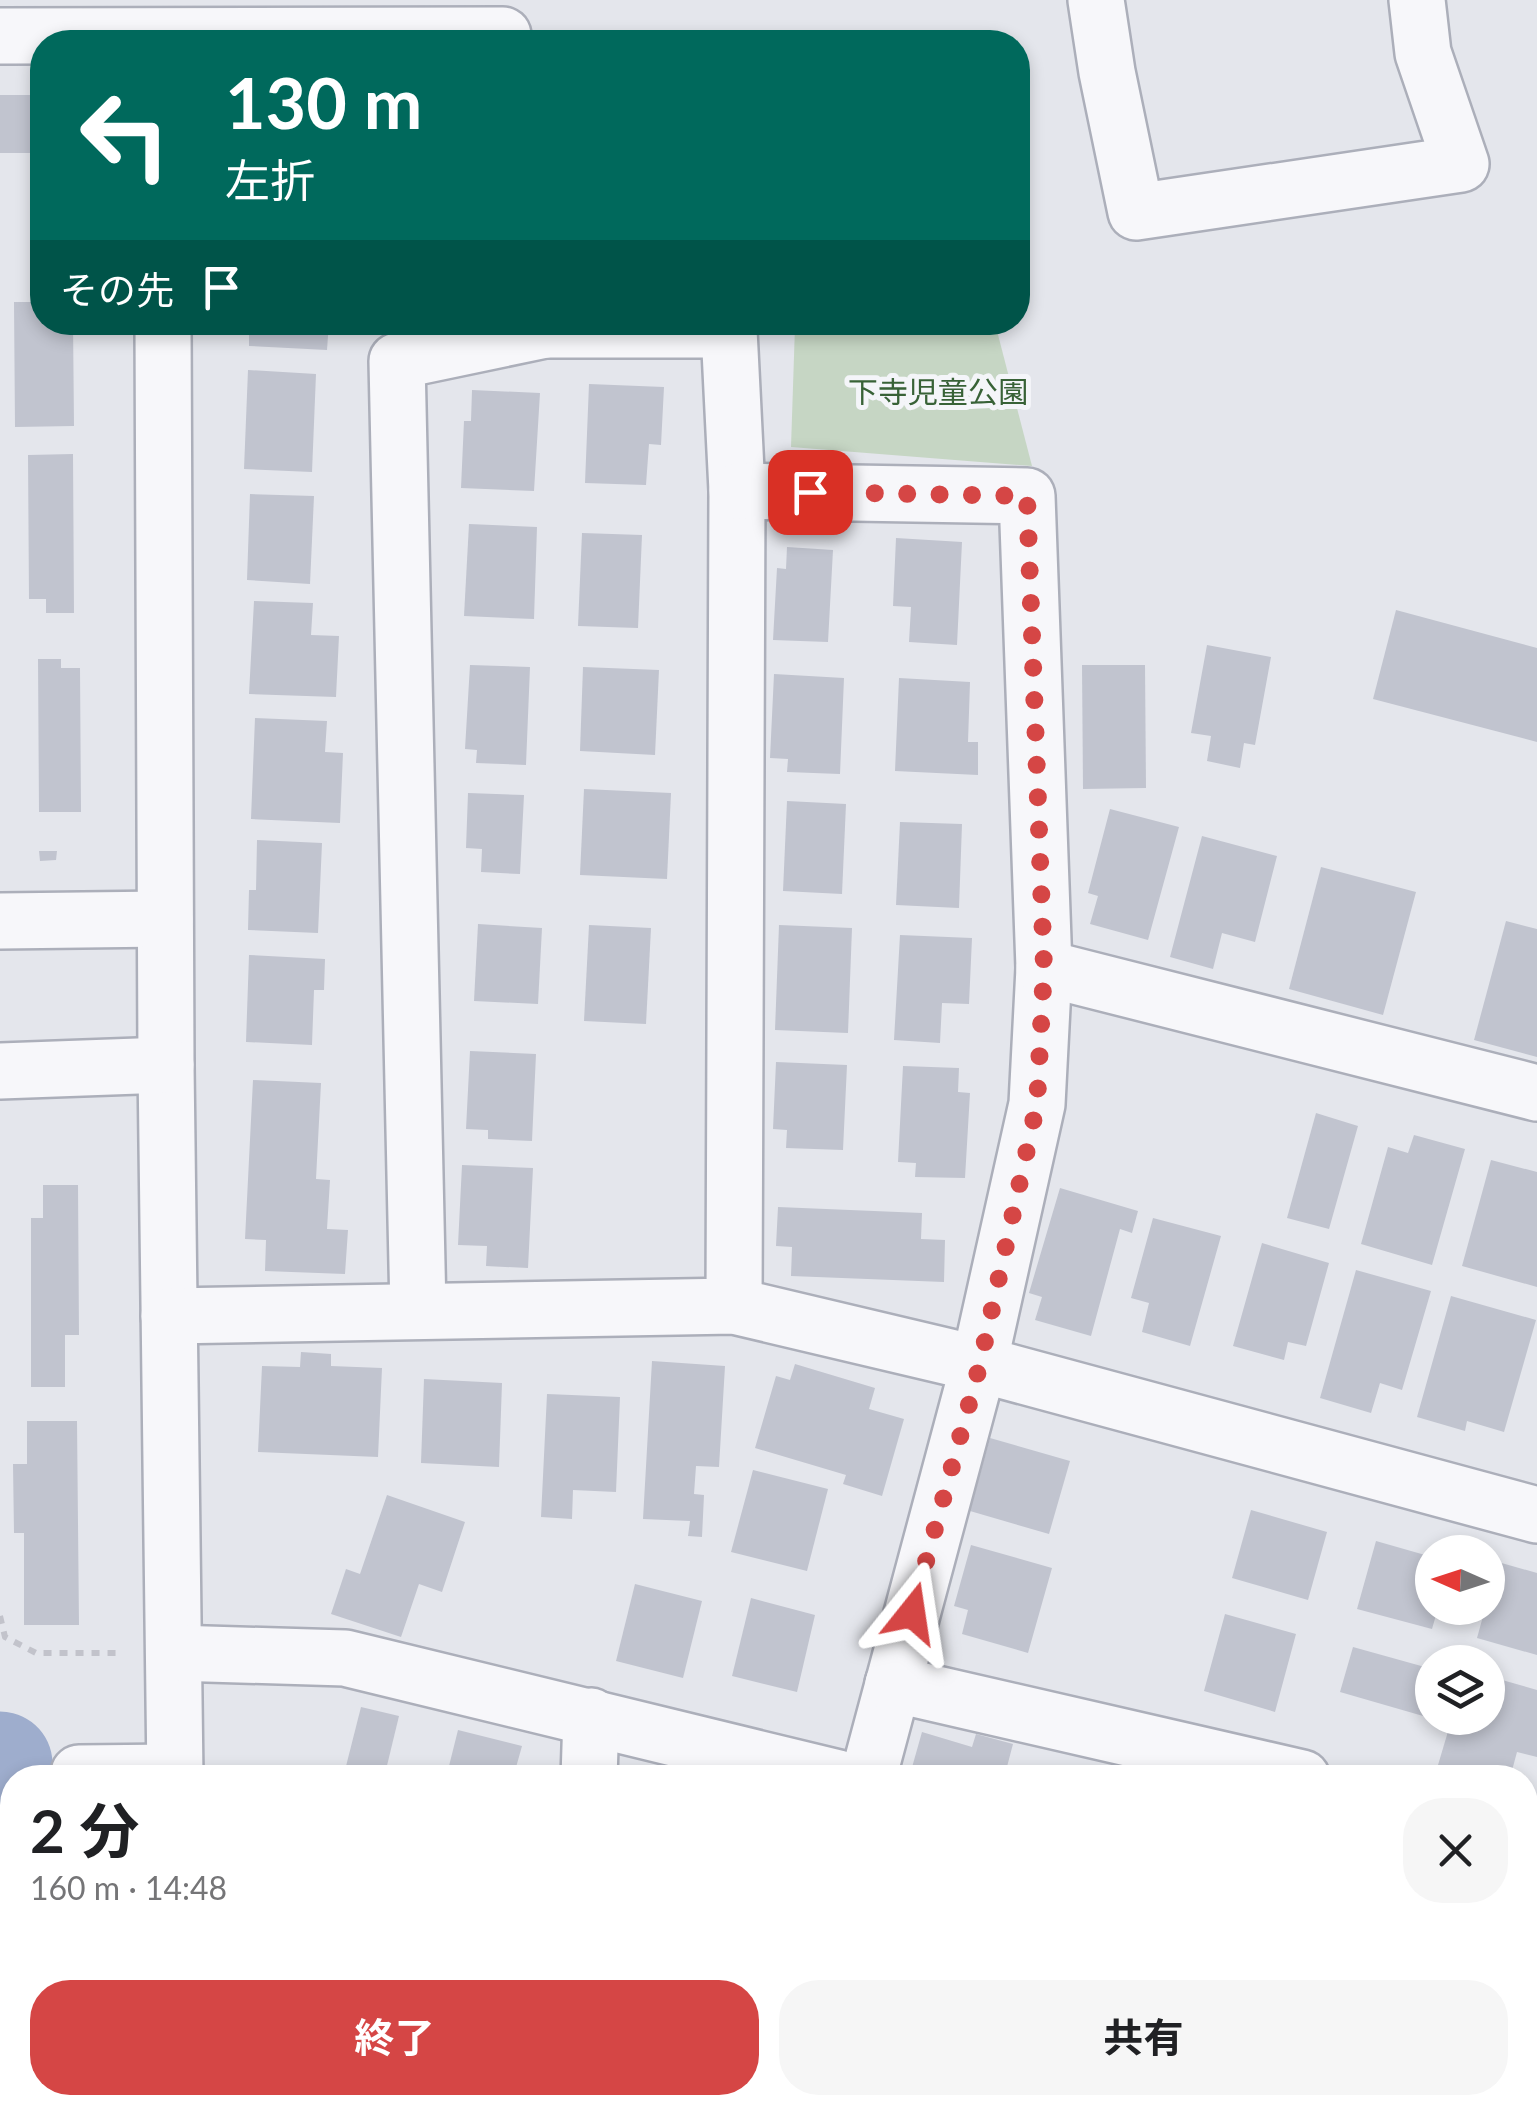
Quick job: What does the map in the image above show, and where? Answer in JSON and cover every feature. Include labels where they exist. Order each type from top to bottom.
[{"type":"street","points":[[1096,0],[1136,212],[1461,164],[1423,53],[1417,0]]},
{"type":"street","points":[[98,30],[163,26],[314,30]]},
{"type":"street","points":[[0,36],[30,34]]},
{"type":"street","points":[[164,335],[166,1065],[175,1765]]},
{"type":"street","points":[[418,1310],[397,362],[507,335]]},
{"type":"street","points":[[728,335],[738,491],[734,1306]]},
{"type":"street","points":[[738,491],[1027,496],[1044,968],[1037,1104],[980,1364],[871,1765]]},
{"type":"street","points":[[16,921],[165,919]]},
{"type":"street","points":[[1044,968],[1537,1092]]},
{"type":"street","points":[[20,1070],[166,1065]]},
{"type":"street","points":[[169,1316],[734,1306],[980,1364],[1537,1515]]},
{"type":"street","points":[[174,1652],[345,1658],[786,1765]]},
{"type":"street","points":[[893,1684],[1242,1765]]},
{"type":"street","points":[[590,1716],[590,1765]]},
{"type":"path","points":[[0,1616],[5,1636],[36,1653],[174,1652]]},
{"type":"green space","name":"下寺児童公園","points":[[795,335],[998,335],[1032,466],[791,447]]},
{"type":"building","points":[[0,95],[30,95],[30,153],[0,153]]},
{"type":"building","points":[[14,302],[30,302],[30,335],[73,335],[74,426],[15,427]]},
{"type":"building","points":[[249,335],[328,335],[327,350],[249,346]]},
{"type":"building","points":[[248,370],[316,374],[312,472],[244,469]]},
{"type":"building","points":[[589,384],[664,387],[661,445],[649,444],[646,485],[585,483]]},
{"type":"building","points":[[472,390],[540,393],[534,491],[461,488],[464,421],[471,421]]},
{"type":"building","points":[[73,454],[74,613],[46,613],[46,599],[29,599],[28,455]]},
{"type":"building","points":[[250,494],[314,496],[310,584],[247,580]]},
{"type":"building","points":[[469,524],[537,527],[534,619],[464,616]]},
{"type":"building","points":[[582,533],[642,535],[638,628],[578,626]]},
{"type":"building","points":[[896,538],[962,542],[957,645],[909,642],[911,607],[893,606]]},
{"type":"building","points":[[787,547],[833,550],[828,642],[773,640],[777,568],[786,569]]},
{"type":"building","points":[[254,601],[313,603],[311,635],[339,636],[336,697],[249,694]]},
{"type":"building","points":[[1396,610],[1537,648],[1537,742],[1373,699]]},
{"type":"building","points":[[1207,645],[1271,657],[1255,745],[1244,743],[1240,768],[1207,761],[1211,736],[1191,733]]},
{"type":"building","points":[[38,659],[61,659],[61,668],[80,668],[81,812],[39,812]]},
{"type":"building","points":[[470,665],[530,667],[526,765],[476,763],[477,750],[465,749]]},
{"type":"building","points":[[1082,665],[1145,665],[1146,788],[1083,789]]},
{"type":"building","points":[[583,667],[659,670],[655,755],[580,751]]},
{"type":"building","points":[[774,674],[844,678],[840,774],[787,772],[788,759],[770,758]]},
{"type":"building","points":[[899,678],[970,682],[968,742],[978,742],[978,775],[895,771]]},
{"type":"building","points":[[255,718],[327,721],[325,752],[343,753],[340,823],[251,819]]},
{"type":"building","points":[[584,789],[671,793],[667,879],[580,875]]},
{"type":"building","points":[[468,793],[524,795],[520,874],[481,872],[482,849],[466,848]]},
{"type":"building","points":[[787,801],[846,804],[842,894],[783,891]]},
{"type":"building","points":[[1110,809],[1179,827],[1148,940],[1090,924],[1098,896],[1088,893]]},
{"type":"building","points":[[900,822],[962,824],[959,908],[896,905]]},
{"type":"building","points":[[1202,836],[1277,856],[1255,942],[1222,933],[1213,969],[1170,957]]},
{"type":"building","points":[[257,840],[322,843],[318,933],[248,930],[249,890],[256,890]]},
{"type":"building","points":[[39,851],[57,851],[56,860],[40,861]]},
{"type":"building","points":[[1321,867],[1416,892],[1383,1015],[1289,989]]},
{"type":"building","points":[[1506,921],[1537,929],[1537,1057],[1474,1040]]},
{"type":"building","points":[[478,924],[542,928],[538,1004],[474,1001]]},
{"type":"building","points":[[589,925],[651,928],[646,1024],[584,1021]]},
{"type":"building","points":[[779,925],[852,928],[848,1033],[775,1030]]},
{"type":"building","points":[[900,935],[972,938],[969,1004],[942,1003],[940,1043],[894,1040]]},
{"type":"building","points":[[249,955],[325,959],[324,990],[314,990],[312,1045],[246,1042]]},
{"type":"building","points":[[470,1051],[536,1054],[532,1141],[488,1139],[488,1130],[466,1129]]},
{"type":"building","points":[[776,1062],[847,1065],[843,1150],[786,1148],[787,1130],[773,1129]]},
{"type":"building","points":[[903,1066],[959,1068],[958,1092],[970,1093],[965,1178],[915,1177],[916,1163],[898,1162]]},
{"type":"building","points":[[253,1080],[321,1083],[316,1179],[330,1180],[327,1229],[348,1230],[345,1274],[265,1271],[266,1240],[245,1239]]},
{"type":"building","points":[[1316,1113],[1358,1126],[1329,1229],[1287,1218]]},
{"type":"building","points":[[1414,1135],[1465,1149],[1432,1265],[1361,1244],[1388,1147],[1408,1153]]},
{"type":"building","points":[[1491,1160],[1537,1172],[1537,1287],[1462,1266]]},
{"type":"building","points":[[462,1165],[533,1168],[528,1268],[486,1266],[487,1246],[458,1245]]},
{"type":"building","points":[[43,1185],[78,1185],[79,1335],[65,1335],[65,1387],[31,1387],[31,1218],[43,1218]]},
{"type":"building","points":[[1060,1188],[1138,1211],[1132,1233],[1120,1229],[1091,1336],[1035,1320],[1042,1297],[1029,1293]]},
{"type":"building","points":[[778,1207],[922,1213],[921,1239],[945,1240],[944,1282],[791,1276],[792,1247],[776,1246]]},
{"type":"building","points":[[1153,1218],[1221,1236],[1190,1346],[1142,1332],[1149,1303],[1131,1298]]},
{"type":"building","points":[[1262,1243],[1329,1263],[1306,1346],[1288,1342],[1284,1360],[1233,1346]]},
{"type":"building","points":[[1356,1270],[1431,1291],[1402,1390],[1380,1383],[1371,1413],[1320,1398]]},
{"type":"building","points":[[1451,1296],[1536,1320],[1504,1432],[1467,1421],[1465,1431],[1417,1417]]},
{"type":"building","points":[[301,1352],[331,1354],[331,1366],[382,1368],[378,1457],[258,1452],[262,1366],[300,1367]]},
{"type":"building","points":[[652,1361],[725,1366],[719,1467],[696,1466],[694,1494],[704,1495],[702,1537],[688,1536],[690,1521],[643,1519]]},
{"type":"building","points":[[795,1364],[875,1388],[869,1409],[904,1419],[882,1496],[843,1484],[846,1475],[755,1448],[776,1376],[790,1380]]},
{"type":"building","points":[[424,1379],[502,1383],[499,1467],[421,1463]]},
{"type":"building","points":[[547,1394],[620,1397],[616,1492],[573,1490],[572,1519],[541,1517]]},
{"type":"building","points":[[27,1421],[77,1421],[79,1625],[24,1625],[24,1533],[14,1533],[13,1464],[27,1464]]},
{"type":"building","points":[[990,1438],[1070,1461],[1049,1534],[970,1511]]},
{"type":"building","points":[[753,1470],[828,1489],[807,1571],[731,1552]]},
{"type":"building","points":[[387,1495],[465,1522],[442,1592],[419,1584],[401,1637],[331,1614],[346,1569],[360,1574]]},
{"type":"building","points":[[1251,1510],[1327,1532],[1308,1600],[1232,1578]]},
{"type":"building","points":[[1376,1541],[1415,1552],[1415,1624],[1357,1609]]},
{"type":"building","points":[[971,1545],[1052,1568],[1028,1653],[962,1634],[968,1610],[954,1606]]},
{"type":"building","points":[[1505,1564],[1537,1573],[1537,1655],[1477,1638],[1481,1625],[1505,1625]]},
{"type":"building","points":[[635,1584],[702,1601],[683,1678],[616,1661]]},
{"type":"building","points":[[751,1598],[815,1615],[797,1692],[732,1676]]},
{"type":"building","points":[[1225,1614],[1296,1634],[1275,1712],[1204,1691]]},
{"type":"building","points":[[1353,1647],[1415,1664],[1415,1714],[1340,1692]]},
{"type":"building","points":[[1505,1681],[1537,1690],[1537,1757],[1517,1752],[1514,1765],[1438,1765],[1447,1735],[1505,1735]]},
{"type":"building","points":[[361,1707],[399,1716],[387,1765],[346,1765]]},
{"type":"building","points":[[458,1730],[522,1746],[517,1765],[449,1765]]},
{"type":"building","points":[[922,1732],[972,1747],[976,1734],[1013,1744],[1007,1765],[913,1765]]},
{"type":"route","points":[[810,492],[1027,496],[1044,968],[1037,1104],[980,1364],[912,1613]]}]
